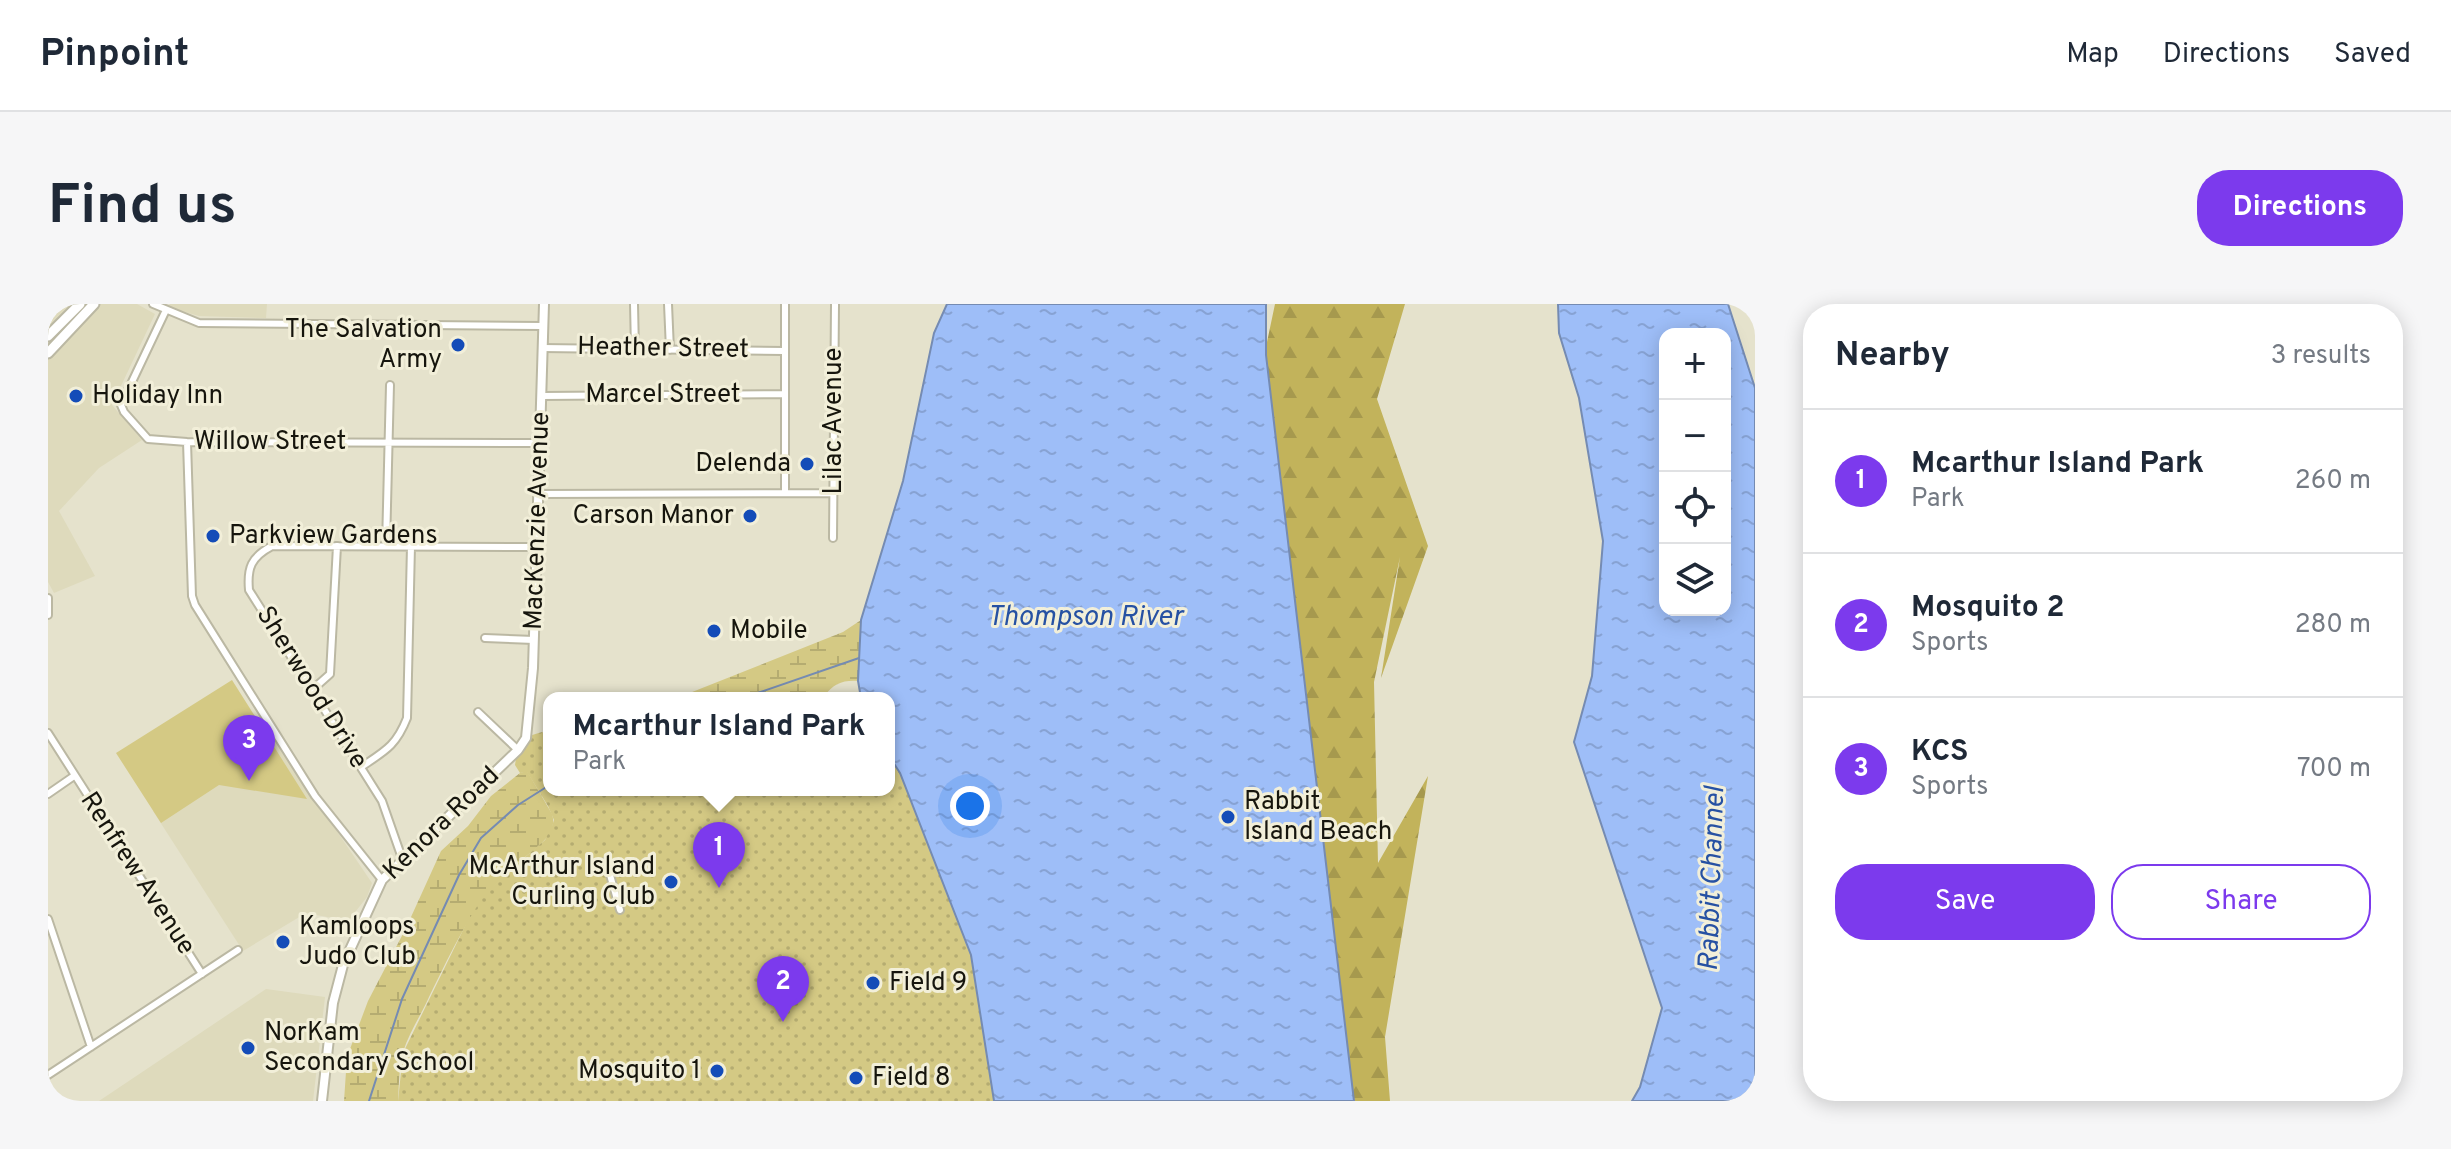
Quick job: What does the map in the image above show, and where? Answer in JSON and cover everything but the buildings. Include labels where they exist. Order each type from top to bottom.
[{"type":"main road","points":[[48,336],[80,304]]},
{"type":"main road","points":[[48,353],[94,304]]},
{"type":"street","points":[[153,304],[199,323],[543,326]]},
{"type":"street","name":"MacKenzie Avenue","points":[[526,738],[538,547],[544,304]]},
{"type":"street","points":[[634,304],[635,350]]},
{"type":"street","points":[[668,304],[670,350]]},
{"type":"street","points":[[785,304],[785,493]]},
{"type":"street","name":"Lilac Avenue","points":[[833,538],[835,304]]},
{"type":"street","name":"Willow Street","points":[[166,310],[121,405],[148,439],[187,442],[541,443]]},
{"type":"street","name":"Heather Street","points":[[542,348],[784,351]]},
{"type":"street","points":[[386,546],[390,385]]},
{"type":"street","name":"Marcel Street","points":[[542,396],[784,394]]},
{"type":"street","points":[[187,442],[192,596],[195,605],[315,796],[382,880]]},
{"type":"street","points":[[539,494],[834,493]]},
{"type":"street","name":"Sherwood Drive","points":[[403,861],[382,801],[249,590],[247,574],[251,562],[272,546],[538,547]]},
{"type":"street","points":[[312,690],[330,674],[337,546]]},
{"type":"street","points":[[361,767],[390,748],[400,736],[407,718],[411,546]]},
{"type":"street","points":[[48,598],[48,615]]},
{"type":"street","points":[[485,638],[534,640]]},
{"type":"street","points":[[478,712],[518,750]]},
{"type":"street","name":"Renfrew Avenue","points":[[48,733],[202,974]]},
{"type":"street","name":"Kenora Road","points":[[322,1101],[333,1003],[343,965],[382,880],[518,750],[526,738]]},
{"type":"street","points":[[48,794],[74,776]]},
{"type":"street","points":[[606,861],[620,910]]},
{"type":"street","points":[[48,919],[91,1047]]},
{"type":"street","points":[[48,1075],[238,950]]},
{"type":"shaded area","points":[[48,304],[137,304],[155,314],[112,405],[142,440],[99,468],[59,511],[95,576],[54,593],[48,582]]},
{"type":"shaded area","points":[[170,304],[267,304],[266,318],[199,316],[168,307]]},
{"type":"shaded area","points":[[271,734],[372,883],[367,897],[348,921],[306,913],[243,951],[153,811]]},
{"type":"shaded area","name":"NorKam Secondary School","points":[[266,989],[325,997],[313,1101],[99,1101]]},
{"type":"green space","points":[[1275,304],[1405,304],[1377,399],[1428,546],[1381,678],[1400,557],[1374,682],[1378,863],[1428,776],[1385,1037],[1390,1101],[1345,1101],[1239,475]]},
{"type":"green space","points":[[861,620],[858,681],[847,681],[828,692],[692,692],[843,632]]},
{"type":"green space","points":[[232,680],[307,799],[219,785],[161,823],[116,753]]},
{"type":"green space","points":[[543,732],[543,796],[895,796],[895,765],[971,955],[994,1101],[398,1101],[403,1053],[466,924],[481,900],[503,876],[545,840],[552,826],[554,820],[548,806],[527,772],[520,773],[515,765],[519,739]]},
{"type":"green space","points":[[527,771],[552,814],[552,829],[538,847],[490,892],[457,941],[403,1052],[398,1101],[344,1101],[347,1057],[368,1001],[441,851],[468,826],[491,796]]},
{"type":"water","name":"Thompson River","points":[[947,304],[1266,304],[1266,355],[1354,1101],[994,1101],[971,955],[895,765],[895,692],[860,692],[858,681],[861,620],[903,481],[934,333]]},
{"type":"water","name":"Rabbit Channel","points":[[1558,304],[1728,304],[1755,388],[1755,1101],[1632,1101],[1640,1087],[1662,1008],[1574,742],[1592,676],[1603,541],[1579,398],[1559,333]]},
{"type":"waterway","points":[[760,692],[859,658]]},
{"type":"waterway","points":[[369,1101],[402,999],[459,875],[481,838],[518,805],[543,789]]},
{"type":"place","name":"The Salvation Army","points":[[458,345]]},
{"type":"place","name":"Holiday Inn","points":[[76,396]]},
{"type":"place","name":"Delenda","points":[[807,464]]},
{"type":"place","name":"Carson Manor","points":[[750,516]]},
{"type":"place","name":"Parkview Gardens","points":[[213,536]]},
{"type":"place","name":"Mobile","points":[[714,631]]},
{"type":"place","name":"KCS","points":[[249,781]]},
{"type":"place","name":"Rabbit Island Beach","points":[[1228,817]]},
{"type":"place","name":"McArthur Island Curling Club","points":[[671,882]]},
{"type":"place","name":"Mcarthur Island Park","points":[[719,888]]},
{"type":"place","name":"Kamloops Judo Club","points":[[283,942]]},
{"type":"place","name":"Field 9","points":[[873,983]]},
{"type":"place","name":"Mosquito 2","points":[[783,1022]]},
{"type":"place","name":"NorKam Secondary School","points":[[248,1048]]},
{"type":"place","name":"Mosquito 1","points":[[717,1071]]},
{"type":"place","name":"Field 8","points":[[856,1078]]}]
